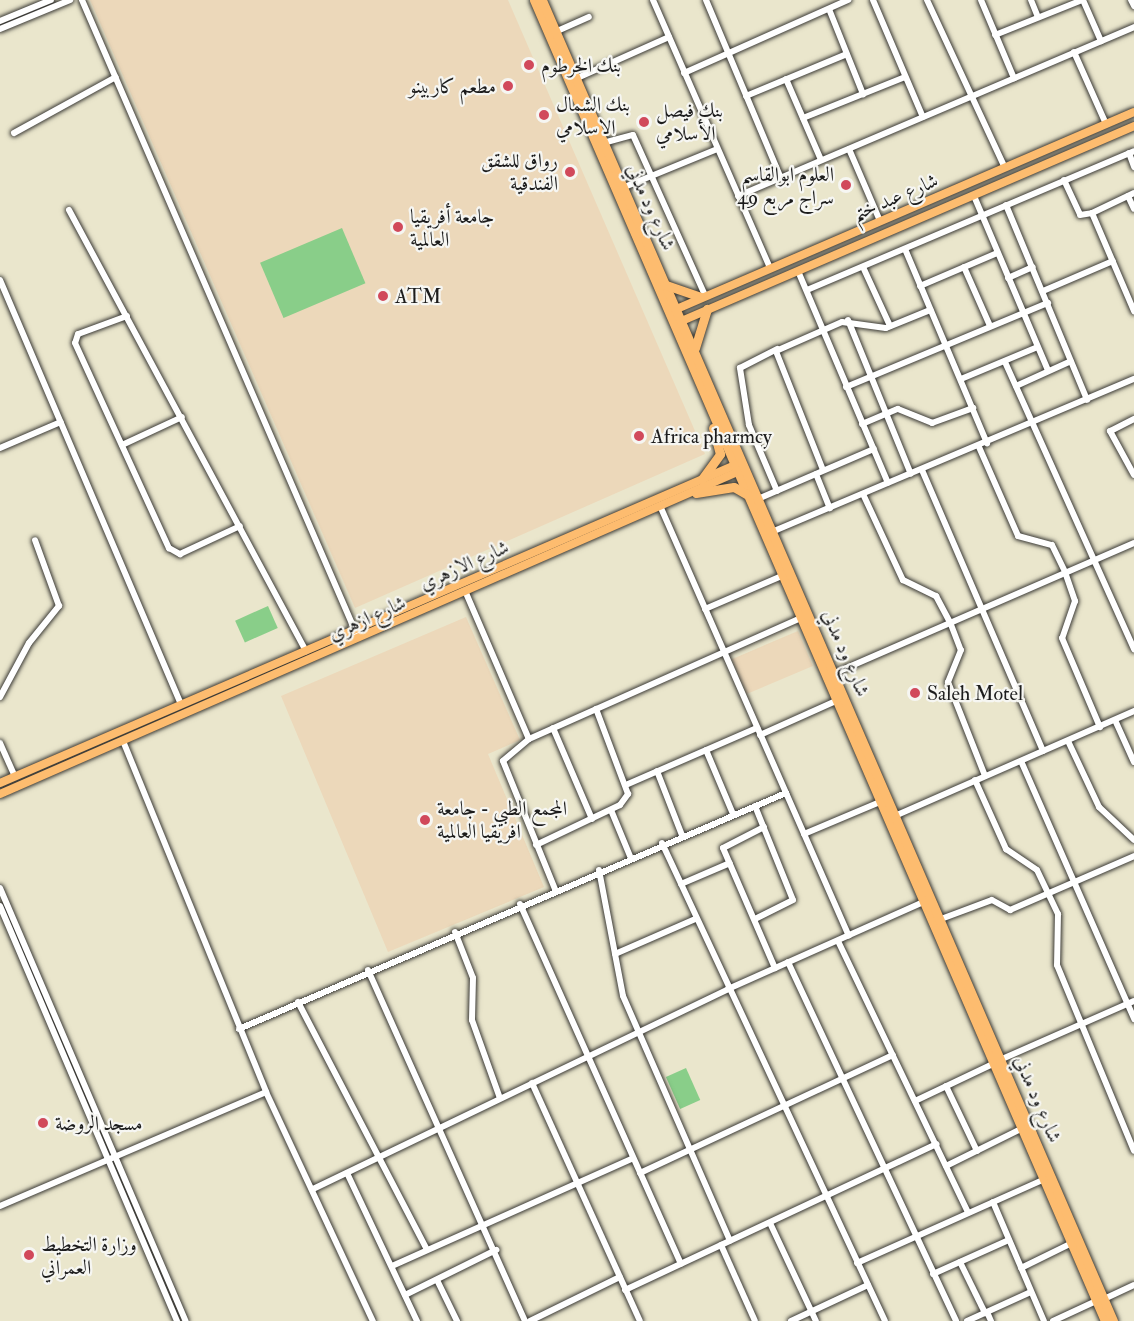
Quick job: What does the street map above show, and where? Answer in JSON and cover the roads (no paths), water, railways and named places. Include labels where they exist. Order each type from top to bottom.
[{"type":"highway","name":"شارع ود مدني","points":[[534,0],[672,311],[695,350],[741,466]]},
{"type":"highway","name":"شارع ود مدني","points":[[542,0],[666,285],[672,311]]},
{"type":"highway","points":[[666,285],[702,296]]},
{"type":"highway","points":[[695,350],[707,309]]},
{"type":"highway","name":"شارع ود مدني","points":[[678,323],[683,348],[756,499],[785,575],[838,700],[928,900],[1100,1300],[1105,1321]]},
{"type":"highway","points":[[683,348],[719,449],[718,461],[702,479]]},
{"type":"highway","points":[[696,493],[734,487],[756,499]]},
{"type":"highway","name":"شارع ود مدني","points":[[756,499],[774,531],[897,815],[928,900],[941,920],[1023,1128],[1072,1243],[1113,1321]]},
{"type":"main road","name":"شارع عبد ختم","points":[[672,311],[702,296],[1134,112]]},
{"type":"main road","points":[[1122,117],[1131,128]]},
{"type":"main road","name":"شارع عبد ختم","points":[[678,323],[1131,128]]},
{"type":"main road","name":"شارع الازهري","points":[[0,783],[355,630],[624,519],[702,479],[741,466]]},
{"type":"main road","name":"شارع ازهري","points":[[0,794],[466,593],[624,519],[661,508],[696,493],[741,466]]},
{"type":"street","points":[[0,21],[51,0]]},
{"type":"street","points":[[0,29],[70,0]]},
{"type":"street","points":[[82,0],[359,640]]},
{"type":"street","points":[[653,0],[770,268]]},
{"type":"street","points":[[706,0],[781,178]]},
{"type":"street","points":[[873,0],[923,117]]},
{"type":"street","points":[[927,0],[1005,168]]},
{"type":"street","points":[[981,0],[1014,78]]},
{"type":"street","points":[[1030,0],[1038,17]]},
{"type":"street","points":[[995,35],[1082,0],[1101,41]]},
{"type":"street","points":[[1131,0],[1134,6]]},
{"type":"street","points":[[684,73],[845,1]]},
{"type":"street","points":[[829,9],[863,94]]},
{"type":"street","points":[[555,32],[589,17]]},
{"type":"street","points":[[738,196],[1134,27]]},
{"type":"street","points":[[576,79],[669,36]]},
{"type":"street","points":[[1074,52],[1106,124]]},
{"type":"street","points":[[746,96],[846,54]]},
{"type":"street","points":[[14,133],[116,77]]},
{"type":"street","points":[[803,118],[905,77]]},
{"type":"street","points":[[786,79],[821,160]]},
{"type":"street","points":[[603,143],[633,135],[702,296]]},
{"type":"street","points":[[622,188],[717,149]]},
{"type":"street","points":[[849,149],[880,221]]},
{"type":"street","points":[[807,290],[1131,152],[1134,167]]},
{"type":"street","points":[[1064,180],[1080,215],[1092,213],[1131,194],[1134,209]]},
{"type":"street","points":[[974,196],[1048,370]]},
{"type":"street","points":[[1006,205],[1087,400]]},
{"type":"street","points":[[69,210],[306,651]]},
{"type":"street","points":[[1092,213],[1134,311]]},
{"type":"street","points":[[905,249],[987,443]]},
{"type":"street","points":[[920,286],[997,253]]},
{"type":"street","points":[[1043,291],[1113,261]]},
{"type":"street","points":[[863,267],[891,326]]},
{"type":"street","points":[[964,267],[990,326]]},
{"type":"street","points":[[1008,278],[1033,267]]},
{"type":"street","points":[[798,271],[888,483]]},
{"type":"street","points":[[0,280],[181,704]]},
{"type":"street","points":[[846,387],[1048,303]]},
{"type":"street","points":[[824,470],[776,351],[848,320],[891,326],[930,310]]},
{"type":"street","points":[[127,316],[75,337],[173,553],[240,526]]},
{"type":"street","points":[[848,320],[912,474]]},
{"type":"street","points":[[777,491],[749,425],[740,364],[793,343]]},
{"type":"street","points":[[961,379],[1038,347]]},
{"type":"street","points":[[1016,386],[1071,361]]},
{"type":"street","points":[[1005,362],[1035,423],[1134,649]]},
{"type":"street","points":[[774,531],[979,447],[1134,379]]},
{"type":"street","points":[[862,424],[898,409],[932,423],[973,408]]},
{"type":"street","points":[[122,444],[182,417]]},
{"type":"street","points":[[1134,419],[1110,431],[1134,474]]},
{"type":"street","points":[[0,448],[61,422]]},
{"type":"street","points":[[979,447],[1018,536],[1052,546],[1065,572],[1075,601],[1062,638],[1100,727]]},
{"type":"street","points":[[756,499],[874,450]]},
{"type":"street","points":[[922,470],[1043,751]]},
{"type":"street","points":[[816,474],[830,508]]},
{"type":"street","points":[[863,494],[903,580],[936,596],[950,622],[961,650],[948,682],[985,776]]},
{"type":"street","points":[[661,508],[849,936]]},
{"type":"street","points":[[0,697],[28,642],[59,606],[35,540]]},
{"type":"street","points":[[835,673],[1134,543]]},
{"type":"street","points":[[705,609],[785,575]]},
{"type":"street","points":[[466,593],[529,739]]},
{"type":"street","points":[[555,889],[503,761],[529,739],[803,617]]},
{"type":"street","points":[[628,784],[706,750],[838,700]]},
{"type":"street","points":[[536,845],[611,810],[625,799],[628,784],[596,709]]},
{"type":"street","points":[[897,815],[1134,711]]},
{"type":"street","points":[[1115,720],[1132,750],[1134,762]]},
{"type":"street","points":[[553,728],[592,819]]},
{"type":"street","points":[[123,741],[266,1092],[373,1321]]},
{"type":"street","points":[[1068,741],[1099,807],[1134,840]]},
{"type":"street","points":[[0,743],[15,776]]},
{"type":"street","points":[[706,750],[733,814]]},
{"type":"street","points":[[1021,761],[1131,1002],[1134,1018]]},
{"type":"street","points":[[657,771],[682,835]]},
{"type":"street","points":[[975,780],[1006,849],[1034,866],[1049,894],[1059,919],[1056,959],[1080,1024],[1134,1151]]},
{"type":"street","points":[[240,1029],[368,970],[630,856],[786,793]]},
{"type":"street","points":[[804,834],[882,801]]},
{"type":"street","points":[[754,806],[793,900],[755,919]]},
{"type":"street","points":[[611,810],[630,856]]},
{"type":"street","points":[[764,827],[723,846],[775,968]]},
{"type":"street","points":[[662,843],[694,919],[885,1321]]},
{"type":"street","points":[[941,920],[992,900],[1010,909],[1134,856]]},
{"type":"street","points":[[681,884],[730,863]]},
{"type":"street","points":[[599,870],[615,954],[637,1032],[730,1241]]},
{"type":"street","points":[[0,888],[186,1321]]},
{"type":"street","points":[[313,1190],[377,1157],[728,989],[928,900]]},
{"type":"street","points":[[520,904],[586,1057],[681,1264]]},
{"type":"street","points":[[0,906],[177,1321]]},
{"type":"street","points":[[615,954],[694,919]]},
{"type":"street","points":[[455,933],[473,978],[472,1020],[500,1098]]},
{"type":"street","points":[[838,941],[968,1212]]},
{"type":"street","points":[[788,962],[956,1321]]},
{"type":"street","points":[[368,970],[438,1128],[496,1250],[525,1321]]},
{"type":"street","points":[[298,1002],[426,1248]]},
{"type":"street","points":[[915,1101],[1131,1002]]},
{"type":"street","points":[[640,1173],[893,1055]]},
{"type":"street","points":[[532,1083],[640,1321]]},
{"type":"street","points":[[945,1086],[977,1151]]},
{"type":"street","points":[[0,1206],[266,1092]]},
{"type":"street","points":[[946,1166],[1023,1128]]},
{"type":"street","points":[[625,1290],[936,1144]]},
{"type":"street","points":[[392,1266],[426,1248],[633,1158]]},
{"type":"street","points":[[347,1173],[417,1321]]},
{"type":"street","points":[[857,1263],[915,1235],[1045,1179]]},
{"type":"street","points":[[993,1202],[1044,1321]]},
{"type":"street","points":[[770,1223],[816,1321]]},
{"type":"street","points":[[933,1274],[1009,1240]]},
{"type":"street","points":[[1021,1268],[1072,1243]]},
{"type":"street","points":[[721,1245],[755,1321]]},
{"type":"street","points":[[405,1295],[496,1250]]},
{"type":"street","points":[[960,1262],[991,1321]]},
{"type":"street","points":[[530,1321],[620,1277]]},
{"type":"street","points":[[437,1280],[457,1321]]},
{"type":"street","points":[[791,1321],[867,1285]]},
{"type":"street","points":[[1053,1321],[1134,1285]]},
{"type":"street","points":[[967,1321],[1031,1292]]},
{"type":"place","name":"بنك الخرطوم","points":[[529,65]]},
{"type":"place","name":"مطعم كاربينو","points":[[508,86]]},
{"type":"place","name":"بنك الشمال الاسلامي","points":[[544,115]]},
{"type":"place","name":"بنك فيصل الأسلامي","points":[[644,122]]},
{"type":"place","name":"رواق للشقق الفندقية","points":[[570,172]]},
{"type":"place","name":"العلوم ابوالقاسم سراج مربع 49","points":[[846,185]]},
{"type":"place","name":"جامعة أفريقيا العالمية","points":[[398,227]]},
{"type":"place","name":"ATM","points":[[383,296]]},
{"type":"place","name":"Africa pharmcy","points":[[639,436]]},
{"type":"place","name":"Saleh Motel","points":[[915,693]]},
{"type":"place","name":"المجمع الطبي - جامعة افريقيا العالمية","points":[[425,820]]},
{"type":"place","name":"مسجد الروضة","points":[[43,1123]]},
{"type":"place","name":"وزارة التخطيط العمراني","points":[[29,1255]]}]
